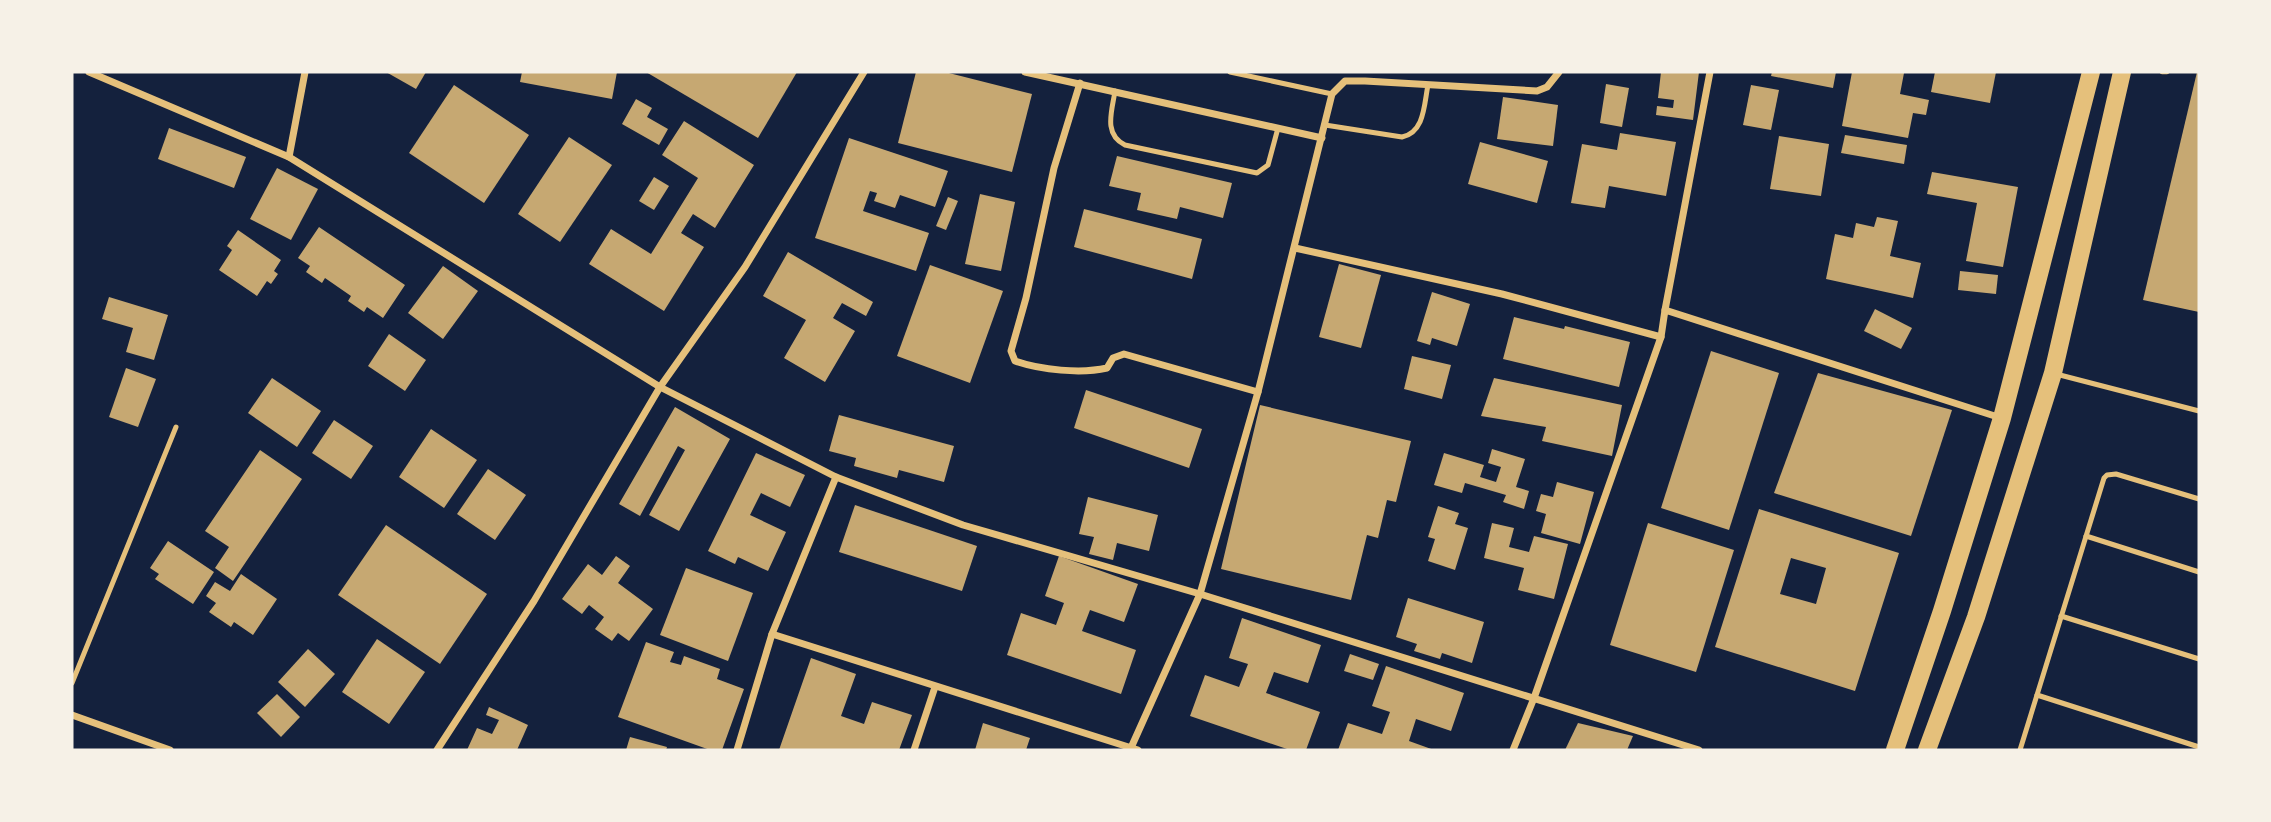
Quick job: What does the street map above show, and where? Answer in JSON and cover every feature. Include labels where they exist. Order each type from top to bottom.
[{"type":"main road","points":[[1895,750],[2002,418],[2091,72]]},
{"type":"main road","points":[[1927,750],[1976,617],[2053,373],[2122,72]]},
{"type":"street","points":[[89,72],[289,157],[660,387],[836,477],[963,525],[1200,594],[1699,750]]},
{"type":"street","points":[[289,157],[305,72]]},
{"type":"street","points":[[437,750],[534,601],[660,387],[745,267],[864,72]]},
{"type":"street","points":[[1025,72],[1062,75],[1080,83],[1322,138]]},
{"type":"street","points":[[772,634],[1133,749],[1200,594],[1258,392],[1332,94],[1345,81],[1537,90],[1547,87],[1559,72]]},
{"type":"street","points":[[1513,750],[1534,698],[1661,337],[1710,72]]},
{"type":"street","points":[[1080,83],[1054,168],[1026,298],[1011,351],[1015,361],[1026,365],[1089,372],[1107,368],[1113,358],[1124,354],[1258,392]]},
{"type":"street","points":[[1295,248],[1502,294],[1661,337]]},
{"type":"street","points":[[1665,310],[2002,418]]},
{"type":"street","points":[[737,750],[772,634],[836,477]]},
{"type":"street","points":[[914,750],[935,687]]},
{"type":"street","points":[[72,715],[170,750]]},
{"type":"lane","points":[[1230,72],[1332,94]]},
{"type":"lane","points":[[1325,125],[1408,136],[1421,122],[1428,85]]},
{"type":"lane","points":[[1115,91],[1111,131],[1114,137],[1125,145],[1257,173],[1268,165],[1278,128]]},
{"type":"lane","points":[[2053,373],[2199,411]]},
{"type":"lane","points":[[72,683],[176,427]]},
{"type":"lane","points":[[2020,750],[2102,482],[2108,475],[2116,474],[2199,499]]},
{"type":"lane","points":[[2086,536],[2199,572]]},
{"type":"lane","points":[[2061,616],[2199,659]]},
{"type":"lane","points":[[2037,695],[2199,747]]},
{"type":"building","points":[[386,72],[426,72],[416,89]]},
{"type":"building","points":[[522,72],[617,72],[612,99],[520,82]]},
{"type":"building","points":[[646,72],[797,72],[758,138]]},
{"type":"building","points":[[916,72],[945,72],[1032,94],[1012,172],[898,143]]},
{"type":"building","points":[[1661,72],[1699,72],[1693,120],[1656,115],[1657,106],[1673,108],[1674,100],[1658,98]]},
{"type":"building","points":[[1772,72],[1836,72],[1833,88],[1771,76]]},
{"type":"building","points":[[1852,72],[1904,73],[1900,94],[1929,100],[1926,115],[1913,113],[1908,138],[1842,126]]},
{"type":"building","points":[[1935,72],[1996,72],[1990,103],[1931,92]]},
{"type":"building","points":[[2199,72],[2199,312],[2143,300]]},
{"type":"building","points":[[1606,84],[1629,88],[1622,127],[1600,123]]},
{"type":"building","points":[[454,85],[529,135],[484,203],[409,153]]},
{"type":"building","points":[[1751,85],[1779,90],[1771,130],[1743,125]]},
{"type":"building","points":[[1503,97],[1558,105],[1553,146],[1497,139]]},
{"type":"building","points":[[636,99],[652,108],[647,117],[668,129],[659,145],[622,124]]},
{"type":"building","points":[[684,121],[754,165],[715,228],[693,214],[681,233],[704,247],[664,311],[589,264],[611,229],[651,254],[698,178],[662,155]]},
{"type":"building","points":[[169,128],[246,157],[234,188],[158,159]]},
{"type":"building","points":[[1620,133],[1676,142],[1666,196],[1609,186],[1605,208],[1571,203],[1582,144],[1617,150]]},
{"type":"building","points":[[1845,135],[1907,145],[1904,164],[1841,153]]},
{"type":"building","points":[[1779,136],[1829,144],[1821,196],[1770,189]]},
{"type":"building","points":[[569,137],[612,165],[560,242],[518,214]]},
{"type":"building","points":[[849,138],[948,171],[935,207],[900,195],[895,208],[874,201],[877,193],[870,191],[863,211],[929,233],[916,271],[815,238]]},
{"type":"building","points":[[1480,142],[1548,161],[1537,203],[1468,184]]},
{"type":"building","points":[[1117,156],[1232,183],[1223,218],[1180,207],[1177,219],[1137,210],[1141,193],[1109,186]]},
{"type":"building","points":[[277,168],[318,189],[291,240],[250,219]]},
{"type":"building","points":[[1932,172],[2018,187],[2003,267],[1966,261],[1977,203],[1927,194]]},
{"type":"building","points":[[654,177],[669,186],[654,210],[639,201]]},
{"type":"building","points":[[980,194],[1015,202],[1001,271],[965,264]]},
{"type":"building","points":[[948,197],[958,201],[946,230],[936,226]]},
{"type":"building","points":[[1084,209],[1202,239],[1192,279],[1074,247]]},
{"type":"building","points":[[1877,217],[1898,221],[1890,256],[1921,263],[1913,298],[1826,279],[1835,234],[1853,238],[1856,223],[1874,227]]},
{"type":"building","points":[[319,227],[405,285],[383,318],[367,307],[364,312],[348,301],[351,296],[325,278],[322,283],[306,272],[310,266],[298,258]]},
{"type":"building","points":[[238,230],[281,260],[274,271],[278,274],[271,284],[267,281],[257,296],[219,270],[232,250],[227,246]]},
{"type":"building","points":[[788,252],[873,302],[866,316],[842,303],[833,318],[855,331],[825,382],[784,358],[806,320],[763,296]]},
{"type":"building","points":[[1339,264],[1381,275],[1361,348],[1319,337]]},
{"type":"building","points":[[930,265],[1003,291],[970,383],[897,356]]},
{"type":"building","points":[[443,266],[478,291],[443,339],[408,313]]},
{"type":"building","points":[[1960,271],[1998,275],[1996,294],[1958,290]]},
{"type":"building","points":[[1432,292],[1470,304],[1457,346],[1432,338],[1430,345],[1417,341]]},
{"type":"building","points":[[109,297],[168,315],[154,360],[126,352],[133,328],[102,319]]},
{"type":"building","points":[[1875,309],[1912,328],[1901,349],[1864,331]]},
{"type":"building","points":[[1514,317],[1630,342],[1619,387],[1503,359]]},
{"type":"building","points":[[389,334],[426,360],[405,391],[368,366]]},
{"type":"building","points":[[1711,351],[1779,373],[1729,530],[1661,508]]},
{"type":"building","points":[[1412,356],[1451,365],[1442,399],[1404,389]]},
{"type":"building","points":[[126,368],[156,379],[138,427],[109,417]]},
{"type":"building","points":[[1818,373],[1952,410],[1911,536],[1774,493]]},
{"type":"building","points":[[272,378],[321,411],[297,447],[248,413]]},
{"type":"building","points":[[1494,378],[1622,405],[1612,456],[1542,441],[1546,427],[1481,416]]},
{"type":"building","points":[[1086,390],[1202,429],[1189,468],[1074,428]]},
{"type":"building","points":[[1260,405],[1411,441],[1396,502],[1387,500],[1378,538],[1367,535],[1351,600],[1221,569]]},
{"type":"building","points":[[675,407],[730,439],[679,531],[649,515],[685,450],[678,446],[640,516],[619,504]]},
{"type":"building","points":[[839,415],[954,446],[944,482],[899,470],[897,478],[854,466],[856,458],[829,451]]},
{"type":"building","points":[[334,420],[373,446],[351,479],[312,453]]},
{"type":"building","points":[[431,429],[477,460],[444,508],[399,477]]},
{"type":"building","points":[[1492,449],[1525,459],[1516,487],[1529,491],[1524,509],[1503,502],[1506,495],[1465,483],[1462,493],[1434,485],[1444,453],[1484,465],[1480,477],[1496,482],[1501,467],[1488,463]]},
{"type":"building","points":[[260,450],[302,479],[233,581],[215,568],[229,547],[205,531]]},
{"type":"building","points":[[756,453],[805,475],[790,507],[761,493],[750,515],[786,532],[768,571],[738,557],[735,564],[708,551]]},
{"type":"building","points":[[488,469],[526,495],[495,540],[457,514]]},
{"type":"building","points":[[1557,482],[1594,492],[1580,544],[1541,533],[1546,514],[1536,511],[1541,494],[1553,497]]},
{"type":"building","points":[[1088,497],[1158,515],[1149,551],[1117,543],[1113,560],[1089,554],[1094,537],[1079,534]]},
{"type":"building","points":[[855,505],[977,546],[962,591],[839,552]]},
{"type":"building","points":[[1438,506],[1459,513],[1455,524],[1468,528],[1455,570],[1428,561],[1435,539],[1428,537]]},
{"type":"building","points":[[1759,509],[1899,553],[1855,691],[1715,647]],"holes":[[[1791,558],[1826,568],[1816,604],[1780,594]]]},
{"type":"building","points":[[1492,523],[1514,528],[1509,547],[1529,552],[1534,536],[1568,544],[1554,599],[1518,590],[1524,568],[1484,558]]},
{"type":"building","points":[[1648,523],[1734,550],[1696,672],[1610,645]]},
{"type":"building","points":[[386,525],[487,594],[440,664],[338,595]]},
{"type":"building","points":[[168,541],[214,572],[193,604],[155,579],[159,574],[150,568]]},
{"type":"building","points":[[616,556],[630,566],[618,583],[653,609],[629,641],[618,633],[612,641],[595,629],[604,617],[589,605],[582,614],[562,599],[588,564],[602,575]]},
{"type":"building","points":[[1059,556],[1138,584],[1124,622],[1090,610],[1082,631],[1136,650],[1121,694],[1007,655],[1021,613],[1056,625],[1064,603],[1045,596]]},
{"type":"building","points":[[686,568],[753,593],[728,661],[660,635]]},
{"type":"building","points":[[241,574],[277,599],[253,635],[234,622],[231,627],[209,612],[216,603],[206,596],[215,582],[230,591]]},
{"type":"building","points":[[1408,598],[1484,622],[1472,663],[1442,653],[1440,659],[1414,651],[1417,644],[1396,637]]},
{"type":"building","points":[[1242,618],[1321,645],[1308,683],[1274,672],[1266,693],[1320,712],[1306,750],[1290,750],[1190,716],[1205,675],[1239,687],[1248,664],[1229,658]]},
{"type":"building","points":[[377,639],[425,672],[389,724],[342,692]]},
{"type":"building","points":[[646,642],[674,652],[670,662],[681,665],[684,656],[720,669],[717,679],[744,689],[722,750],[710,750],[618,717]]},
{"type":"building","points":[[308,649],[335,674],[305,707],[278,682]]},
{"type":"building","points":[[1350,654],[1379,664],[1373,680],[1344,671]]},
{"type":"building","points":[[811,658],[856,674],[841,716],[864,724],[872,702],[912,715],[899,750],[779,750]]},
{"type":"building","points":[[1386,666],[1464,693],[1451,731],[1416,719],[1409,741],[1434,750],[1338,750],[1348,723],[1382,734],[1390,712],[1372,706]]},
{"type":"building","points":[[277,694],[300,717],[281,737],[257,713]]},
{"type":"building","points":[[489,707],[528,725],[517,750],[467,750],[477,728],[492,734],[499,720],[486,715]]},
{"type":"building","points":[[983,723],[1030,738],[1026,750],[975,750]]},
{"type":"building","points":[[1578,723],[1633,736],[1627,750],[1565,750]]},
{"type":"building","points":[[630,737],[667,747],[666,750],[626,750]]}]
